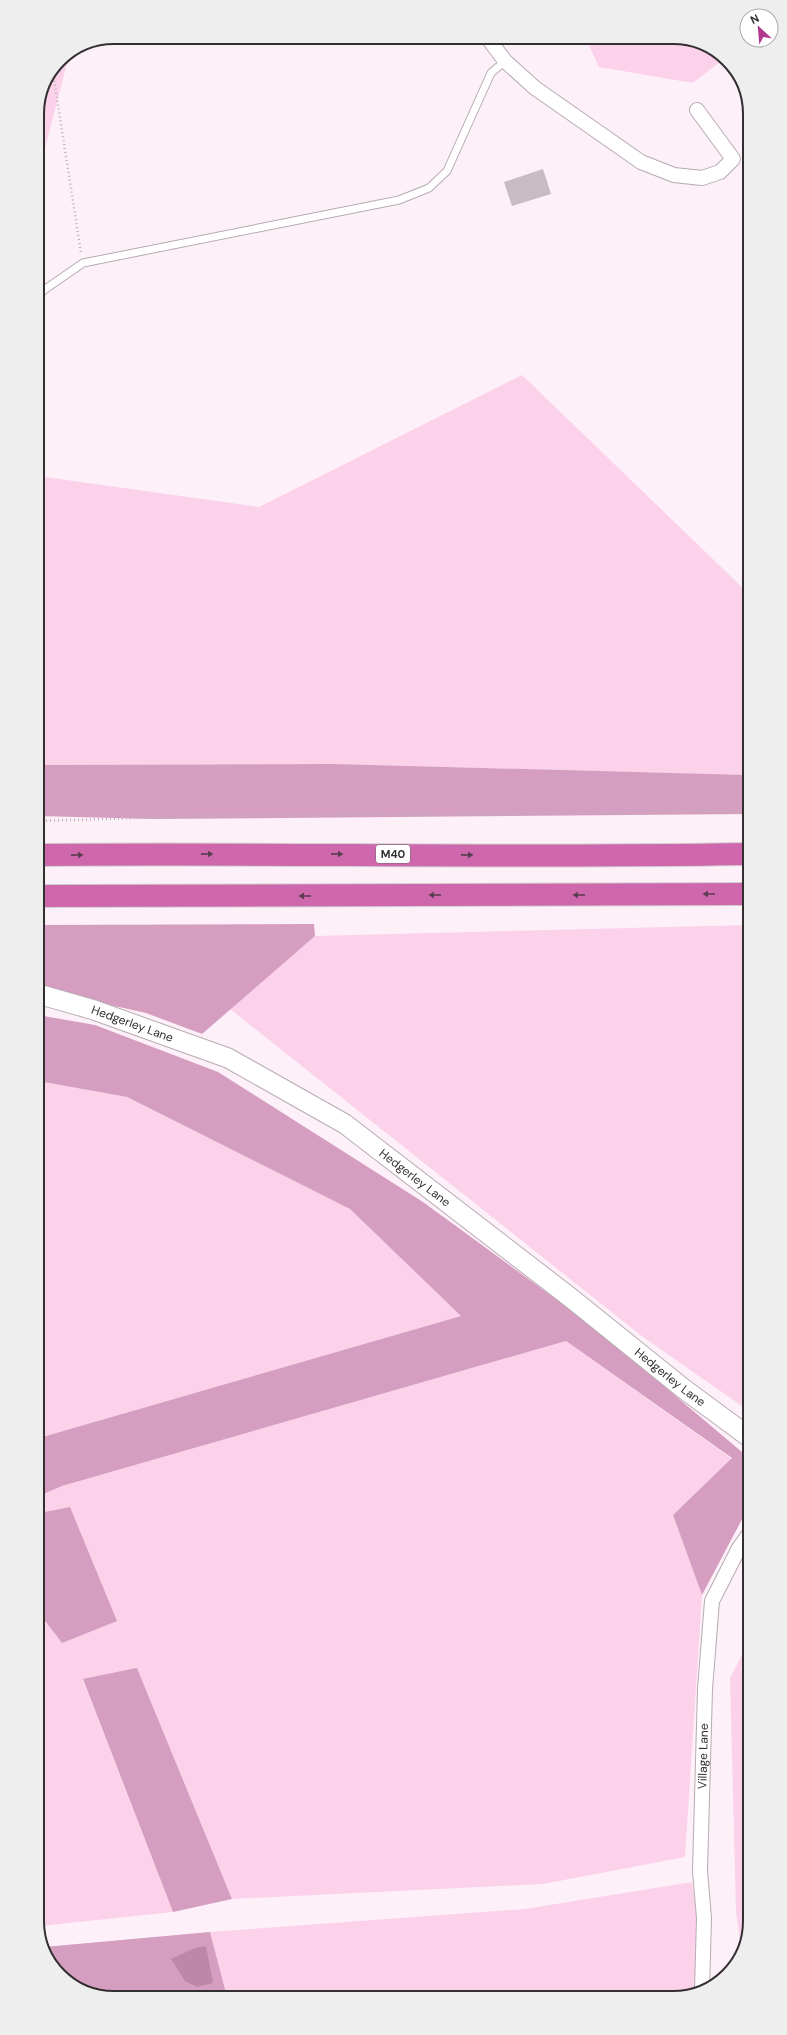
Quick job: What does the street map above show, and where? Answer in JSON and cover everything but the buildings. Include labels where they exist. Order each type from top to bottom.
[{"type":"highway","name":"M40","points":[[44,855],[251,853],[596,856],[743,854]]},
{"type":"highway","points":[[44,896],[743,894]]},
{"type":"street","points":[[492,44],[505,61],[534,88],[641,162],[674,174],[702,178],[720,172],[733,160],[697,110]]},
{"type":"street","name":"Hedgerley Lane","points":[[44,996],[94,1010],[228,1058],[344,1124],[571,1298],[684,1389],[743,1433]]},
{"type":"street","name":"Village Lane","points":[[702,1985],[704,1918],[700,1871],[705,1689],[712,1601],[743,1542]]},
{"type":"lane","points":[[44,290],[83,263],[399,200],[429,188],[447,171],[491,73],[505,61]]},
{"type":"path","points":[[54,78],[83,263]]},
{"type":"path","points":[[44,821],[201,816],[743,811]]},
{"type":"shaded area","points":[[588,44],[687,45],[708,53],[720,62],[693,83],[599,67]]},
{"type":"shaded area","points":[[68,61],[44,152],[44,109],[46,96],[58,71]]},
{"type":"shaded area","points":[[522,375],[743,588],[743,775],[335,764],[44,765],[44,477],[259,507]]},
{"type":"shaded area","points":[[335,764],[743,775],[743,814],[154,819],[44,816],[44,765]]},
{"type":"shaded area","points":[[314,924],[315,936],[202,1034],[146,1013],[44,990],[44,925]]},
{"type":"shaded area","points":[[743,925],[743,1407],[643,1337],[230,1009],[315,936]]},
{"type":"shaded area","points":[[44,1016],[95,1025],[218,1072],[423,1202],[594,1327],[743,1453],[743,1517],[702,1595],[673,1515],[732,1458],[566,1341],[62,1486],[44,1494],[44,1437],[461,1316],[350,1209],[127,1097],[44,1082]]},
{"type":"shaded area","points":[[44,1082],[127,1097],[350,1209],[461,1316],[44,1437]]},
{"type":"shaded area","points":[[566,1341],[732,1459],[673,1515],[702,1595],[685,1857],[543,1884],[232,1899],[137,1668],[83,1680],[173,1912],[45,1926],[44,1620],[62,1643],[70,1507],[44,1512],[44,1494],[62,1486]]},
{"type":"shaded area","points":[[70,1507],[117,1621],[62,1643],[44,1620],[44,1512]]},
{"type":"shaded area","points":[[743,1653],[743,1921],[740,1941],[736,1912],[730,1678]]},
{"type":"shaded area","points":[[137,1668],[232,1899],[173,1912],[83,1679]]},
{"type":"shaded area","points":[[692,1882],[696,1909],[696,1987],[673,1991],[225,1991],[210,1932],[525,1909]]},
{"type":"shaded area","points":[[210,1932],[225,1991],[100,1990],[87,1986],[71,1977],[61,1967],[49,1947]]},
{"type":"shaded area","points":[[206,1946],[213,1983],[197,1987],[185,1981],[171,1959],[195,1948]]}]
